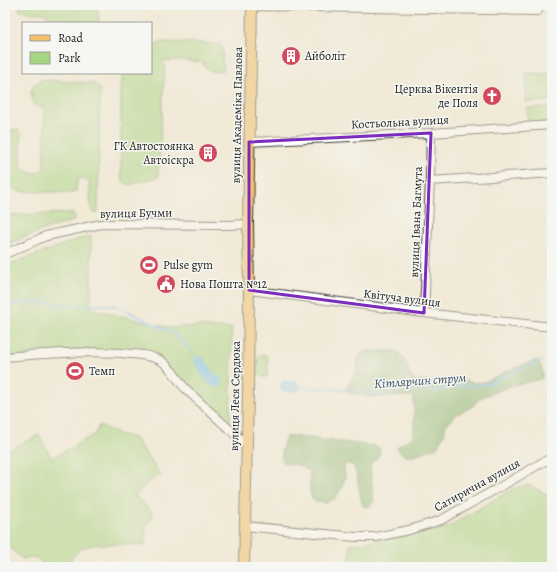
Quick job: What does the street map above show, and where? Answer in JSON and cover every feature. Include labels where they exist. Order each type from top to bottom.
[{"type":"main road","name":"вулиця Академіка Павлова","points":[[248,224],[252,6]]},
{"type":"main road","name":"вулиця Леся Сердюка","points":[[244,567],[249,290],[248,224]]},
{"type":"street","points":[[252,6],[538,11]]},
{"type":"street","name":"Костьольна вулиця","points":[[250,142],[552,125]]},
{"type":"street","name":"вулиця Івана Багмута","points":[[424,313],[431,133]]},
{"type":"street","points":[[430,181],[552,173]]},
{"type":"street","name":"вулиця Бучми","points":[[5,254],[46,236],[101,224],[248,224]]},
{"type":"street","name":"Квітуча вулиця","points":[[249,290],[424,313],[552,327]]},
{"type":"street","points":[[5,357],[95,352],[134,354],[148,356],[159,360],[169,368],[184,386],[247,445]]},
{"type":"street","name":"Сатирична вулиця","points":[[245,526],[356,537],[376,537],[409,530],[441,520],[552,458]]},
{"type":"highlighted area","points":[[431,133],[424,313],[249,290],[249,142]]},
{"type":"green space","points":[[19,5],[94,5],[98,8],[99,22],[53,22],[46,14],[20,11]]},
{"type":"green space","points":[[161,42],[220,44],[223,52],[222,60],[224,69],[222,71],[215,72],[208,69],[202,62],[181,60],[161,61],[165,65],[158,177],[128,185],[123,181],[121,176],[121,85],[123,74],[152,74],[152,46],[155,46]]},
{"type":"green space","points":[[526,73],[552,74],[552,101],[526,102]]},
{"type":"green space","points":[[42,80],[92,83],[100,89],[98,212],[96,213],[91,210],[89,182],[84,179],[79,178],[76,191],[73,193],[19,191],[5,185],[5,129],[18,130],[21,133],[22,170],[35,173],[42,171],[44,164],[45,109],[33,104],[31,91],[34,84]]},
{"type":"green space","points":[[552,107],[552,123],[528,125],[527,108]]},
{"type":"green space","points":[[72,213],[75,216],[73,221],[48,228],[5,245],[5,214]]},
{"type":"green space","points":[[91,236],[91,309],[172,328],[200,326],[232,328],[230,429],[162,362],[134,354],[5,357],[5,266]]},
{"type":"green space","points":[[365,351],[397,351],[404,359],[410,375],[414,380],[443,382],[455,377],[473,383],[485,382],[507,371],[537,360],[541,367],[542,374],[541,379],[511,386],[480,398],[473,406],[457,414],[446,425],[444,434],[437,447],[412,456],[405,456],[397,447],[413,437],[414,398],[412,396],[374,397],[348,393],[347,387],[356,371],[359,356]]},
{"type":"green space","points":[[264,354],[268,357],[268,375],[266,377],[262,377],[259,375],[257,369],[257,362],[260,355]]},
{"type":"green space","points":[[99,425],[119,434],[135,438],[161,476],[150,481],[135,496],[154,515],[146,526],[145,545],[98,544],[81,548],[64,567],[49,567],[34,557],[22,559],[5,543],[5,452],[39,435],[52,458],[95,434]]},
{"type":"green space","points":[[291,436],[376,446],[380,449],[379,456],[370,464],[374,501],[369,507],[363,506],[358,479],[352,464],[344,464],[345,477],[342,488],[335,498],[327,503],[316,502],[312,499],[310,491],[310,475],[308,470],[298,465],[283,463],[282,460],[283,443],[286,437]]},
{"type":"green space","points":[[529,485],[552,497],[552,567],[350,567],[350,544],[365,543],[448,527],[512,489]]},
{"type":"waterway","name":"Кітлярчин струм","points":[[5,306],[31,302],[91,306],[113,305],[175,334],[200,362]]},
{"type":"waterway","name":"Кітлярчин струм","points":[[295,387],[359,391],[378,395],[405,389],[436,391],[455,387],[487,384],[542,361]]},
{"type":"waterway","points":[[200,362],[211,378],[217,382]]},
{"type":"waterway","points":[[285,386],[295,387]]},
{"type":"place","name":"Айболіт","points":[[291,56]]},
{"type":"place","name":"Церква Вікентія де Поля","points":[[492,96]]},
{"type":"place","name":"ГК Автостоянка Автоіскра","points":[[208,153]]},
{"type":"place","name":"Pulse gym","points":[[149,265]]},
{"type":"place","name":"Нова Пошта №12","points":[[166,284]]},
{"type":"place","name":"Темп","points":[[75,371]]}]
